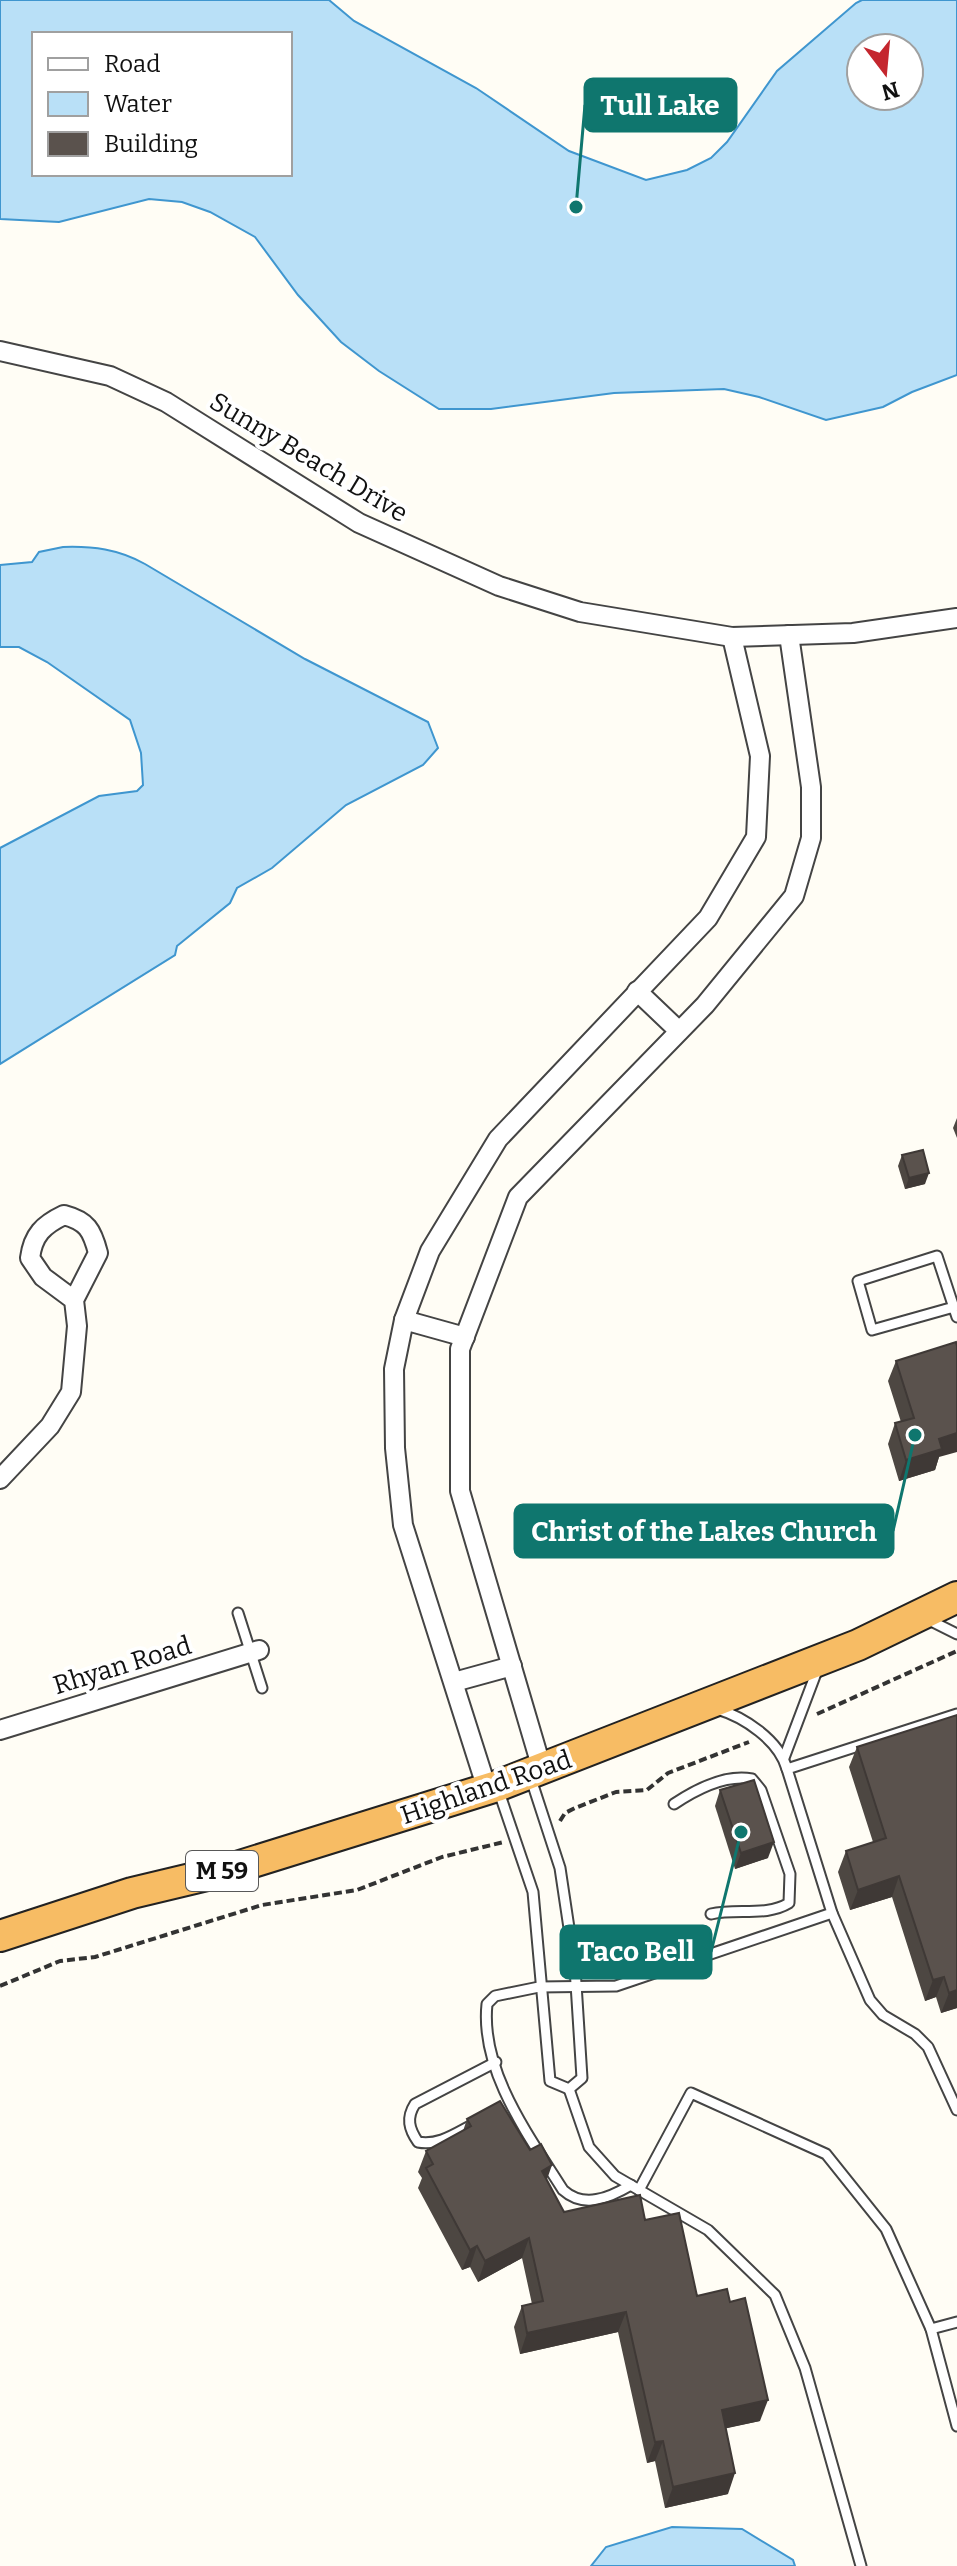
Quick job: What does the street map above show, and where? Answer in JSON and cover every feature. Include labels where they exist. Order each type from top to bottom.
[{"type":"highway","name":"Highland Road","points":[[0,1936],[132,1893],[224,1871],[492,1788],[821,1660],[957,1597]]},
{"type":"street","name":"Sunny Beach Drive","points":[[0,351],[110,376],[152,395],[231,440],[359,523],[499,586],[580,612],[732,637],[853,633],[957,618]]},
{"type":"street","points":[[536,1772],[512,1666],[460,1491],[460,1349],[518,1197],[679,1031],[794,896],[811,838],[811,787],[789,635]]},
{"type":"street","points":[[492,1788],[403,1525],[395,1448],[394,1369],[404,1320],[430,1251],[498,1139],[708,918],[756,837],[760,756],[732,637]]},
{"type":"street","points":[[637,991],[679,1031]]},
{"type":"street","points":[[0,1479],[50,1426],[71,1392],[77,1326],[74,1300],[98,1253],[92,1231],[82,1219],[64,1215],[47,1222],[32,1240],[30,1258],[43,1277],[74,1300]]},
{"type":"street","points":[[404,1320],[465,1337]]},
{"type":"street","name":"Rhyan Road","points":[[0,1730],[254,1652]]},
{"type":"street","points":[[454,1682],[512,1666]]},
{"type":"lane","points":[[937,1256],[955,1312],[872,1330],[858,1281],[937,1256]]},
{"type":"lane","points":[[238,1613],[254,1652],[262,1688]]},
{"type":"lane","points":[[921,1616],[957,1634]]},
{"type":"lane","points":[[786,1764],[796,1723],[821,1660]]},
{"type":"lane","points":[[708,1706],[738,1715],[763,1736],[786,1764],[832,1913],[870,2000],[883,2015],[915,2034],[928,2047],[957,2110]]},
{"type":"lane","points":[[786,1764],[957,1714]]},
{"type":"lane","points":[[536,1772],[547,1828],[560,1868],[576,1984],[582,2078],[569,2089]]},
{"type":"lane","points":[[674,1804],[690,1793],[727,1780],[752,1779],[761,1790],[790,1874],[789,1903],[777,1910],[731,1909],[711,1914]]},
{"type":"lane","points":[[492,1788],[515,1839],[533,1892],[539,1987],[550,2081],[569,2089],[589,2147],[615,2176],[708,2230],[775,2295],[805,2368],[861,2566]]},
{"type":"lane","points":[[832,1913],[616,1986],[576,1984],[539,1987],[495,1996],[487,2004],[486,2028],[510,2104],[563,2190],[574,2200],[598,2199],[635,2188],[691,2093],[826,2154],[886,2229],[931,2329],[957,2426]]},
{"type":"lane","points":[[482,2119],[435,2143],[418,2142],[409,2126],[415,2104],[496,2062]]},
{"type":"lane","points":[[496,2112],[510,2104]]},
{"type":"lane","points":[[931,2329],[957,2322]]},
{"type":"path","points":[[796,1723],[957,1651]]},
{"type":"path","points":[[547,1828],[560,1823],[565,1813],[575,1808],[626,1790],[647,1790],[668,1773],[763,1736]]},
{"type":"path","points":[[0,1986],[60,1961],[95,1957],[262,1905],[342,1894],[442,1857],[515,1839]]},
{"type":"water","points":[[0,0],[329,0],[354,21],[476,88],[569,151],[646,180],[687,170],[711,158],[727,142],[777,71],[856,3],[862,0],[957,0],[957,375],[883,407],[826,420],[759,397],[724,389],[614,393],[491,409],[439,409],[379,371],[341,342],[298,295],[255,237],[210,212],[182,202],[149,199],[59,222],[0,219]]},
{"type":"water","points":[[63,547],[105,550],[145,564],[305,659],[428,722],[438,748],[423,765],[346,805],[272,868],[237,888],[230,903],[177,946],[175,955],[0,1064],[0,848],[99,796],[137,791],[143,785],[141,753],[130,720],[47,662],[19,647],[0,647],[0,565],[32,562],[39,552]]},
{"type":"water","points":[[672,2527],[742,2529],[793,2560],[795,2566],[591,2566],[606,2547]]},
{"type":"building","points":[[923,1150],[929,1173],[909,1178],[902,1155]]},
{"type":"building","points":[[956,1342],[957,1433],[939,1439],[942,1449],[906,1460],[895,1423],[914,1418],[896,1361]]},
{"type":"building","points":[[957,1715],[957,1990],[949,1993],[944,1977],[933,1980],[899,1876],[858,1890],[846,1851],[886,1838],[857,1747]]},
{"type":"building","points":[[754,1780],[774,1842],[741,1853],[720,1790]]},
{"type":"building","points":[[500,2101],[530,2150],[541,2144],[552,2165],[542,2171],[564,2212],[640,2195],[645,2220],[679,2213],[697,2296],[727,2289],[730,2302],[745,2298],[768,2400],[722,2410],[735,2473],[673,2487],[663,2441],[655,2442],[626,2312],[527,2333],[522,2306],[543,2301],[529,2238],[485,2261],[477,2246],[470,2250],[426,2168],[433,2164],[426,2151],[471,2126],[467,2119]]},
{"type":"place","name":"Tull Lake","points":[[576,207]]},
{"type":"place","name":"Christ of the Lakes Church","points":[[915,1435]]},
{"type":"place","name":"Taco Bell","points":[[741,1832]]}]
